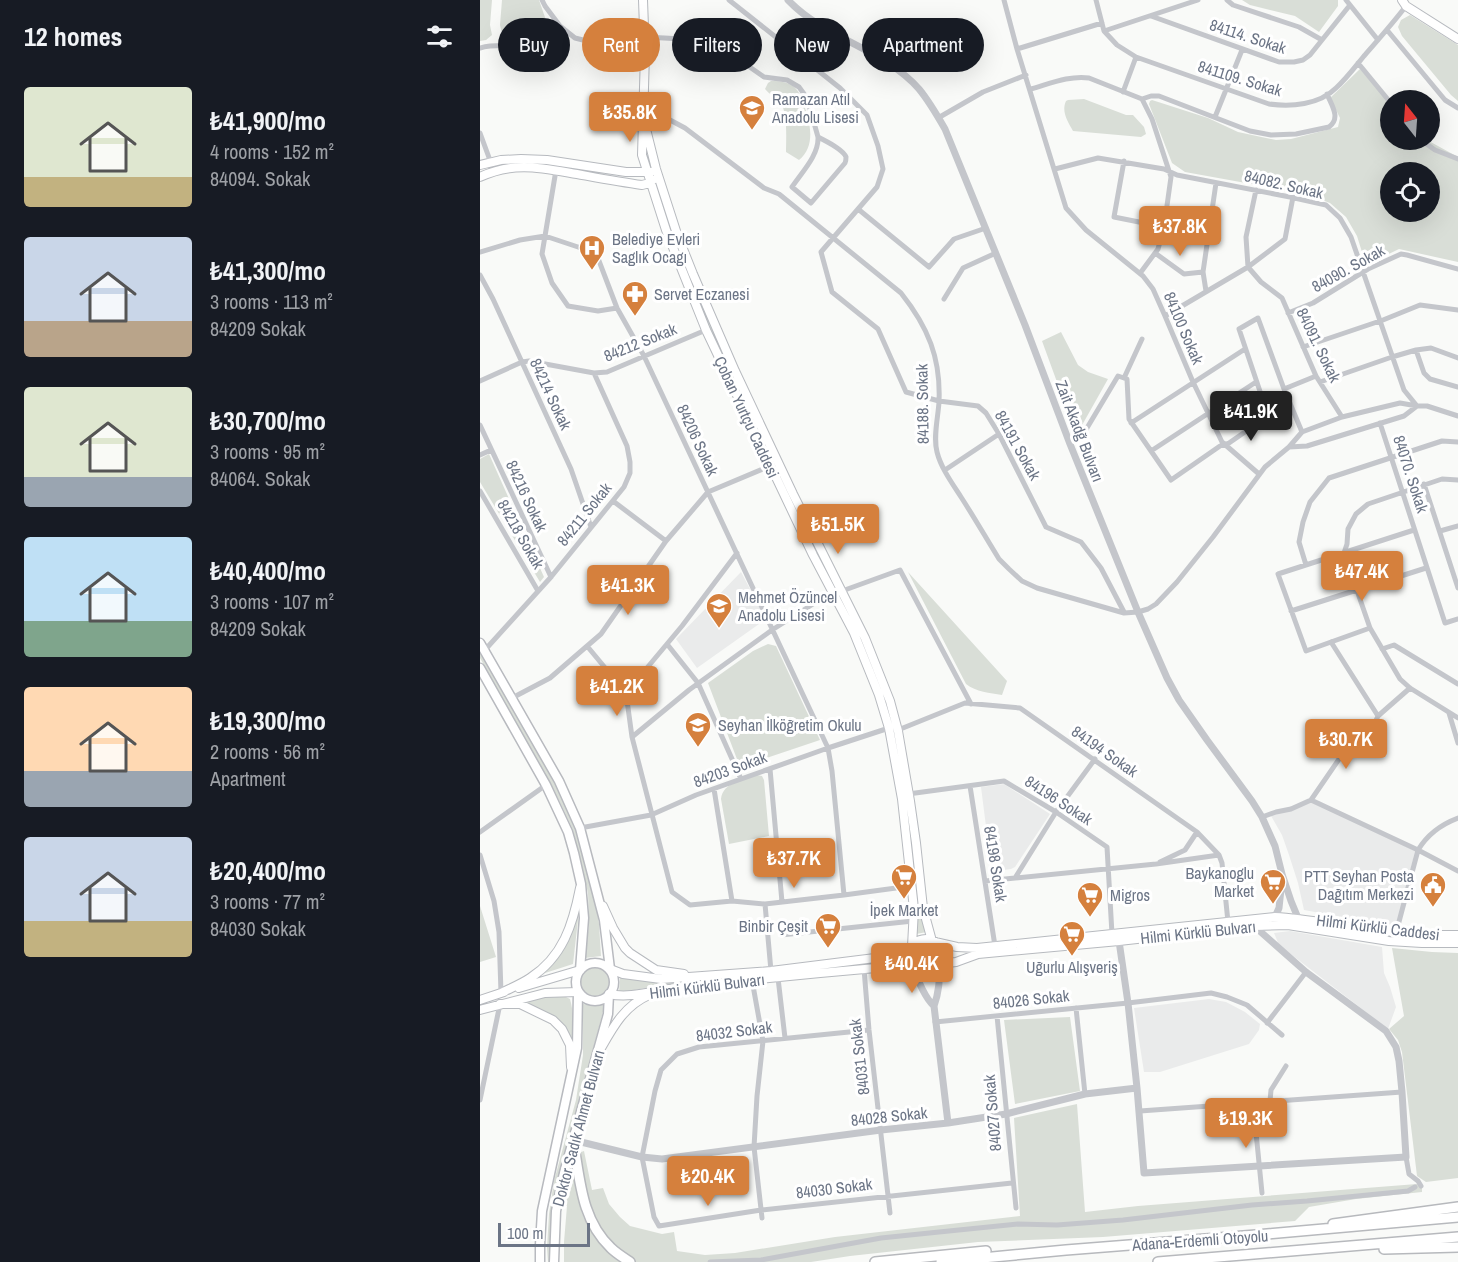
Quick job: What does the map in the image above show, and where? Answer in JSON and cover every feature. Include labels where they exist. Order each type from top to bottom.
[{"type":"highway","points":[[573,1140],[582,1193],[588,1213],[599,1234],[612,1249],[630,1262]]},
{"type":"highway","points":[[1291,1233],[1343,1222],[1458,1207]]},
{"type":"highway","name":"Adana-Erdemli Otoyolu","points":[[941,1262],[1458,1217]]},
{"type":"highway","name":"Adana-Erdemli Otoyolu","points":[[1158,1262],[1458,1237]]},
{"type":"highway","points":[[1300,1251],[1458,1246]]},
{"type":"highway","points":[[875,1262],[1017,1248],[1066,1250]]},
{"type":"main road","points":[[643,0],[644,18]]},
{"type":"main road","points":[[1404,3],[1458,39]]},
{"type":"main road","points":[[644,72],[642,155],[647,172]]},
{"type":"main road","points":[[643,116],[654,172]]},
{"type":"main road","points":[[480,165],[501,160],[547,160],[626,172],[654,174],[654,172]]},
{"type":"main road","points":[[480,177],[503,168],[524,166],[642,185],[654,172]]},
{"type":"main road","name":"Çoban Yurtçu Caddesi","points":[[654,172],[661,184],[677,234],[735,371],[806,521],[866,638],[890,701],[914,909],[911,947]]},
{"type":"main road","name":"Çoban Yurtçu Caddesi","points":[[654,172],[655,197],[706,330],[813,555],[854,633],[893,729],[909,794],[923,908],[933,941]]},
{"type":"main road","points":[[480,668],[546,785],[568,832],[581,884],[584,918],[579,970],[575,980],[582,997],[588,1000],[601,1000],[614,987],[614,981],[610,969],[604,920],[580,828],[559,781],[482,647]]},
{"type":"main road","points":[[595,881],[613,928],[630,953],[656,970],[698,976]]},
{"type":"main road","points":[[501,993],[530,978],[557,953],[567,937],[576,911],[581,884]]},
{"type":"main road","name":"Hilmi Kürklü Bulvarı","points":[[933,941],[957,947],[977,948],[1275,917],[1298,918]]},
{"type":"main road","name":"Hilmi Kürklü Caddesi","points":[[1298,918],[1396,933],[1430,936],[1458,935]]},
{"type":"main road","name":"Hilmi Kürklü Bulvarı","points":[[939,966],[978,954],[1254,926],[1288,925],[1389,941],[1458,943]]},
{"type":"main road","points":[[924,939],[933,941],[942,951],[943,957],[934,971],[923,973],[914,968],[909,958],[911,947],[924,939]]},
{"type":"main road","name":"Hilmi Kürklü Bulvarı","points":[[610,969],[623,974],[661,979],[771,971],[875,958],[911,947]]},
{"type":"main road","points":[[480,1000],[579,970],[593,962],[610,969]]},
{"type":"main road","name":"Hilmi Kürklü Bulvarı","points":[[609,994],[621,997],[752,980],[887,967],[914,968]]},
{"type":"main road","points":[[597,1056],[617,1021],[627,1009],[644,997],[661,990]]},
{"type":"main road","points":[[480,1010],[545,993],[578,992]]},
{"type":"main road","name":"Doktor Sadık Ahmet Bulvarı","points":[[540,1262],[542,1211],[572,1080],[577,1047],[578,992]]},
{"type":"main road","name":"Doktor Sadık Ahmet Bulvarı","points":[[554,1262],[556,1210],[608,1014],[609,994]]},
{"type":"main road","points":[[500,1004],[520,1004],[553,1020],[562,1029],[570,1045],[572,1080]]},
{"type":"street","points":[[543,0],[555,18]]},
{"type":"street","points":[[729,0],[840,88],[867,115],[878,146],[882,169],[877,187],[833,238]]},
{"type":"street","name":"Zait Akadğ Bulvarı","points":[[788,0],[809,18],[871,53],[918,88],[945,129],[1070,444],[1167,678],[1207,740],[1262,817],[1275,846],[1282,874],[1298,918]]},
{"type":"street","name":"84100 Sokak","points":[[1004,0],[1017,50],[1066,208],[1086,230],[1141,272],[1153,289],[1166,316],[1207,414],[1224,445],[1259,474]]},
{"type":"street","points":[[1096,0],[1104,31],[1198,0]]},
{"type":"street","points":[[1227,0],[1299,27],[1323,40]]},
{"type":"street","points":[[1348,3],[1378,40]]},
{"type":"street","name":"84114. Sokak","points":[[1151,16],[1279,62],[1294,62],[1310,55],[1348,3]]},
{"type":"street","name":"841109. Sokak","points":[[1104,31],[1117,45],[1136,57],[1269,104],[1286,106],[1308,102],[1335,89],[1387,30],[1404,3]]},
{"type":"street","points":[[1017,50],[1102,23]]},
{"type":"street","points":[[1387,30],[1445,100],[1458,108]]},
{"type":"street","points":[[660,38],[714,42],[764,77],[787,80],[804,92],[819,144],[792,186],[811,203],[846,160],[845,155],[818,137]]},
{"type":"street","points":[[480,48],[498,45]]},
{"type":"street","points":[[1215,117],[1242,50]]},
{"type":"street","points":[[1123,92],[1136,57]]},
{"type":"street","points":[[1358,63],[1380,90]]},
{"type":"street","points":[[938,118],[983,92],[1026,75]]},
{"type":"street","points":[[1030,89],[1072,78],[1089,78],[1142,99],[1159,96],[1250,132],[1271,135],[1296,134],[1329,127],[1336,116],[1327,94]]},
{"type":"street","points":[[1141,272],[1158,249],[1164,227],[1171,177],[1152,120],[1142,99]]},
{"type":"street","name":"84188. Sokak","points":[[643,116],[670,120],[685,128],[765,188],[779,194],[901,294],[924,326],[936,362],[939,381],[936,449],[938,458],[999,559],[1022,580],[1037,588],[1124,613],[1148,609],[1177,582],[1265,467],[1289,447],[1302,432]]},
{"type":"street","points":[[480,133],[491,162]]},
{"type":"street","points":[[1435,150],[1458,159]]},
{"type":"street","name":"84082. Sokak","points":[[1055,169],[1098,158],[1124,161],[1164,169],[1177,176],[1326,205],[1341,218],[1351,237],[1404,390],[1417,406]]},
{"type":"street","points":[[1124,161],[1114,217],[1164,227]]},
{"type":"street","points":[[556,170],[542,254],[552,283],[568,306],[598,311],[617,308]]},
{"type":"street","points":[[1206,291],[1203,272],[1216,183]]},
{"type":"street","points":[[1248,267],[1246,237],[1256,190]]},
{"type":"street","points":[[1166,316],[1248,267],[1286,239],[1293,197]]},
{"type":"street","points":[[858,209],[929,267],[954,239],[986,228]]},
{"type":"street","name":"84206 Sokak","points":[[480,252],[520,240],[545,236],[596,253],[617,308],[644,356],[828,748],[844,896]]},
{"type":"street","name":"84191 Sokak","points":[[833,238],[821,252],[832,292],[878,329],[906,392],[939,401],[978,406],[986,412],[1046,527],[1081,542],[1101,568],[1124,613]]},
{"type":"street","points":[[944,298],[963,268],[996,253]]},
{"type":"street","points":[[1155,253],[1184,274],[1203,272]]},
{"type":"street","name":"84090. Sokak","points":[[1288,313],[1313,303],[1363,272],[1401,254],[1458,269]]},
{"type":"street","name":"84091. Sokak","points":[[1248,267],[1261,282],[1282,298],[1316,376],[1342,417]]},
{"type":"street","name":"84214 Sokak","points":[[480,275],[571,469],[591,527]]},
{"type":"street","points":[[1303,347],[1420,305],[1458,310]]},
{"type":"street","points":[[1271,424],[1239,329],[1258,318],[1302,432],[1342,417],[1400,403],[1427,406],[1458,416]]},
{"type":"street","name":"84212 Sokak","points":[[522,362],[528,361],[594,373],[607,372],[706,330]]},
{"type":"street","points":[[1124,378],[1142,339]]},
{"type":"street","points":[[1320,382],[1416,350],[1431,348],[1458,358]]},
{"type":"street","points":[[1131,423],[1245,349]]},
{"type":"street","points":[[1416,350],[1424,373],[1430,379],[1458,387]]},
{"type":"street","points":[[480,381],[522,362]]},
{"type":"street","name":"84211 Sokak","points":[[482,647],[551,577],[624,487],[630,473],[627,446],[594,373]]},
{"type":"street","points":[[1070,444],[1084,433],[1118,376],[1126,378],[1131,423],[1172,480],[1268,416]]},
{"type":"street","points":[[1284,389],[1316,376]]},
{"type":"street","points":[[1151,451],[1256,382]]},
{"type":"street","points":[[1289,447],[1307,446],[1404,416],[1417,406]]},
{"type":"street","name":"84070. Sokak","points":[[1380,423],[1444,623],[1458,619]]},
{"type":"street","name":"84216 Sokak","points":[[480,425],[551,577]]},
{"type":"street","points":[[945,470],[999,434]]},
{"type":"street","points":[[1305,565],[1299,542],[1303,522],[1310,502],[1329,478],[1442,441],[1458,442]]},
{"type":"street","points":[[480,455],[491,450]]},
{"type":"street","points":[[512,698],[550,678],[601,634],[666,541],[708,492],[770,466]]},
{"type":"street","points":[[1458,480],[1442,479],[1368,504],[1356,514],[1348,529],[1344,553],[1370,628],[1400,679],[1410,688],[1458,718]]},
{"type":"street","points":[[1424,484],[1455,569],[1458,588]]},
{"type":"street","name":"84218 Sokak","points":[[480,491],[538,591]]},
{"type":"street","points":[[613,501],[666,541]]},
{"type":"street","points":[[1440,531],[1458,525]]},
{"type":"street","points":[[1370,628],[1306,651],[1278,574],[1414,530]]},
{"type":"street","points":[[626,693],[737,553]]},
{"type":"street","points":[[1291,611],[1426,568]]},
{"type":"street","points":[[842,591],[900,570],[971,704]]},
{"type":"street","points":[[632,737],[698,683],[772,630],[832,592]]},
{"type":"street","points":[[1331,642],[1378,717]]},
{"type":"street","points":[[667,644],[698,683],[741,779]]},
{"type":"street","points":[[1382,649],[1394,645],[1458,684]]},
{"type":"street","points":[[587,646],[626,693],[632,737],[672,892],[690,905],[732,901],[765,904],[911,886]]},
{"type":"street","points":[[1262,817],[1291,809],[1311,800],[1348,746],[1373,727],[1378,717],[1410,688]]},
{"type":"street","name":"84194 Sokak","points":[[893,729],[965,703],[1020,708],[1197,832],[1219,855]]},
{"type":"street","points":[[1449,713],[1458,743]]},
{"type":"street","name":"84203 Sokak","points":[[580,828],[651,815],[696,795],[828,748],[893,729]]},
{"type":"street","points":[[985,881],[1015,878],[1056,812],[1095,759]]},
{"type":"street","points":[[770,769],[782,902]]},
{"type":"street","name":"84196 Sokak","points":[[909,794],[1004,781],[1056,812],[1107,847],[1112,934]]},
{"type":"street","points":[[480,832],[546,785]]},
{"type":"street","name":"84198 Sokak","points":[[970,786],[995,946]]},
{"type":"street","points":[[714,789],[732,901]]},
{"type":"street","points":[[1311,800],[1458,871]]},
{"type":"street","points":[[1396,933],[1418,850],[1424,839],[1448,822],[1458,818]]},
{"type":"street","points":[[1156,864],[1185,850],[1197,832]]},
{"type":"street","points":[[480,855],[494,901],[499,932],[501,993]]},
{"type":"street","points":[[985,881],[1156,864],[1219,855],[1222,863],[1228,922]]},
{"type":"street","points":[[1275,917],[1279,909],[1282,874]]},
{"type":"street","points":[[765,904],[771,971]]},
{"type":"street","points":[[781,935],[913,921]]},
{"type":"street","points":[[710,1262],[761,1260],[881,1238],[1018,1224],[1057,1225],[1123,1220],[1252,1205],[1308,1202],[1408,1191],[1418,1187],[1418,1181],[1409,1173],[1406,1157],[1402,1092],[1396,1047],[1386,1031],[1306,972],[1254,926]]},
{"type":"street","points":[[1119,940],[1140,1111],[1144,1173],[1406,1157]]},
{"type":"street","points":[[939,966],[940,974],[934,1006],[948,1123]]},
{"type":"street","points":[[914,968],[916,977],[934,1006]]},
{"type":"street","name":"84031 Sokak","points":[[864,969],[890,1213]]},
{"type":"street","points":[[1267,1023],[1306,972]]},
{"type":"street","points":[[778,978],[785,1038]]},
{"type":"street","points":[[752,980],[763,1041],[754,1147],[762,1218]]},
{"type":"street","name":"84026 Sokak","points":[[935,1022],[1211,993],[1247,1005],[1282,1035]]},
{"type":"street","points":[[480,1100],[500,1004]]},
{"type":"street","points":[[1076,1008],[1085,1094]]},
{"type":"street","name":"84027 Sokak","points":[[997,1016],[1016,1208]]},
{"type":"street","name":"84032 Sokak","points":[[642,1157],[655,1091],[662,1070],[677,1054],[699,1047],[869,1030]]},
{"type":"street","points":[[1270,1101],[1271,1090],[1286,1066]]},
{"type":"street","name":"84028 Sokak","points":[[573,1140],[642,1157],[662,1159],[948,1123],[1006,1114],[1085,1094],[1137,1088]]},
{"type":"street","points":[[1140,1111],[1402,1092]]},
{"type":"street","points":[[1253,1102],[1262,1193]]},
{"type":"street","name":"84030 Sokak","points":[[642,1157],[654,1217],[659,1226],[761,1210],[1012,1183]]},
{"type":"shaded area","points":[[480,0],[492,0],[490,25],[492,35],[480,41]]},
{"type":"shaded area","points":[[502,0],[539,0],[545,18],[501,18]]},
{"type":"shaded area","points":[[1242,0],[1338,0],[1338,6],[1319,32],[1295,16],[1250,5]]},
{"type":"shaded area","points":[[1410,15],[1458,45],[1458,101],[1402,36],[1398,27],[1401,20]]},
{"type":"shaded area","points":[[1360,69],[1380,91],[1380,150],[1440,150],[1440,147],[1458,157],[1458,262],[1399,249],[1366,265],[1357,236],[1346,217],[1330,203],[1306,194],[1185,172],[1172,163],[1149,104],[1152,100],[1208,118],[1238,132],[1276,140],[1291,139],[1338,127],[1340,118],[1330,98]]},
{"type":"shaded area","points":[[771,81],[795,87],[804,105],[809,122],[810,139],[805,154],[799,160],[786,152],[783,107],[765,89]]},
{"type":"shaded area","points":[[1084,99],[1126,115],[1133,115],[1144,127],[1146,134],[1141,137],[1073,131],[1065,113],[1066,101]]},
{"type":"shaded area","points":[[657,187],[673,235],[706,314],[874,667],[894,728],[906,793],[919,908],[927,932],[916,934],[917,907],[887,707],[878,682],[857,633],[704,315],[672,235]]},
{"type":"shaded area","points":[[1061,332],[1078,365],[1088,372],[1108,379],[1081,427],[1072,423],[1042,341]]},
{"type":"shaded area","points":[[489,454],[544,577],[540,582],[480,482],[480,459]]},
{"type":"shaded area","name":"Mehmet Özüncel Anadolu Lisesi","points":[[741,572],[766,619],[697,668],[676,639]]},
{"type":"shaded area","points":[[908,572],[1007,681],[1002,695],[988,693],[966,684]]},
{"type":"shaded area","points":[[768,644],[776,646],[820,740],[740,767],[708,683],[753,651]]},
{"type":"shaded area","points":[[480,652],[563,798],[576,830],[592,882],[599,924],[601,956],[585,958],[589,924],[588,893],[573,830],[559,800],[480,658]]},
{"type":"shaded area","points":[[757,775],[762,776],[764,780],[769,836],[729,844],[721,799],[723,793],[734,782]]},
{"type":"shaded area","points":[[1004,784],[1050,814],[1015,867],[995,871],[991,866],[981,787]]},
{"type":"shaded area","points":[[1313,801],[1415,851],[1397,927],[1304,910],[1298,883],[1282,835],[1270,814]]},
{"type":"shaded area","points":[[480,906],[496,957],[480,962]]},
{"type":"shaded area","points":[[579,911],[573,964],[542,974],[556,960],[565,946]]},
{"type":"shaded area","points":[[1290,931],[1382,947],[1384,973],[1396,1007],[1388,1029],[1279,945],[1274,933]]},
{"type":"shaded area","points":[[922,946],[930,946],[937,953],[937,961],[930,968],[922,968],[915,961],[915,953]]},
{"type":"shaded area","points":[[1392,948],[1458,953],[1458,1178],[1426,1182],[1417,1176],[1402,1052],[1398,1040],[1389,1029],[1404,1016]]},
{"type":"shaded area","points":[[901,954],[904,965],[875,963],[748,978],[661,985],[619,993],[620,978],[660,983],[748,976],[875,961]]},
{"type":"shaded area","points":[[595,968],[605,972],[609,982],[605,992],[595,996],[585,992],[581,982],[585,972]]},
{"type":"shaded area","points":[[546,996],[564,996],[570,999],[573,1043],[558,1021],[523,1001]]},
{"type":"shaded area","points":[[1209,999],[1226,1002],[1245,1012],[1260,1024],[1259,1030],[1249,1044],[1160,1072],[1144,1072],[1134,1008]]},
{"type":"shaded area","points":[[583,1004],[605,1004],[558,1181],[552,1215],[552,1262],[548,1262],[549,1214],[554,1181],[576,1100],[583,1055]]},
{"type":"shaded area","points":[[1070,1017],[1080,1091],[1015,1104],[1004,1020]]},
{"type":"shaded area","points":[[1077,1104],[1085,1212],[1417,1184],[1422,1186],[1422,1192],[1309,1207],[1295,1221],[1103,1237],[978,1242],[811,1262],[636,1262],[601,1230],[586,1196],[581,1152],[584,1151],[592,1190],[603,1188],[609,1204],[630,1226],[662,1234],[674,1232],[677,1251],[705,1255],[735,1253],[835,1237],[1020,1216],[1014,1118]]},
{"type":"shaded area","points":[[573,1163],[577,1193],[584,1218],[598,1241],[621,1262],[564,1262],[567,1206],[563,1205]]},
{"type":"place","name":"Ramazan Atıl Anadolu Lisesi","points":[[752,131]]},
{"type":"place","name":"Belediye Evleri Saglık Ocagı","points":[[592,271]]},
{"type":"place","name":"Servet Eczanesi","points":[[635,317]]},
{"type":"place","name":"Mehmet Özüncel Anadolu Lisesi","points":[[719,629]]},
{"type":"place","name":"Seyhan İlköğretim Okulu","points":[[698,748]]},
{"type":"place","name":"İpek Market","points":[[904,900]]},
{"type":"place","name":"Baykanoglu Market","points":[[1273,905]]},
{"type":"place","name":"PTT Seyhan Posta Dağıtım Merkezi","points":[[1433,908]]},
{"type":"place","name":"Migros","points":[[1090,918]]},
{"type":"place","name":"Binbir Çeşit","points":[[828,949]]},
{"type":"place","name":"Uğurlu Alışveriş","points":[[1072,957]]}]
